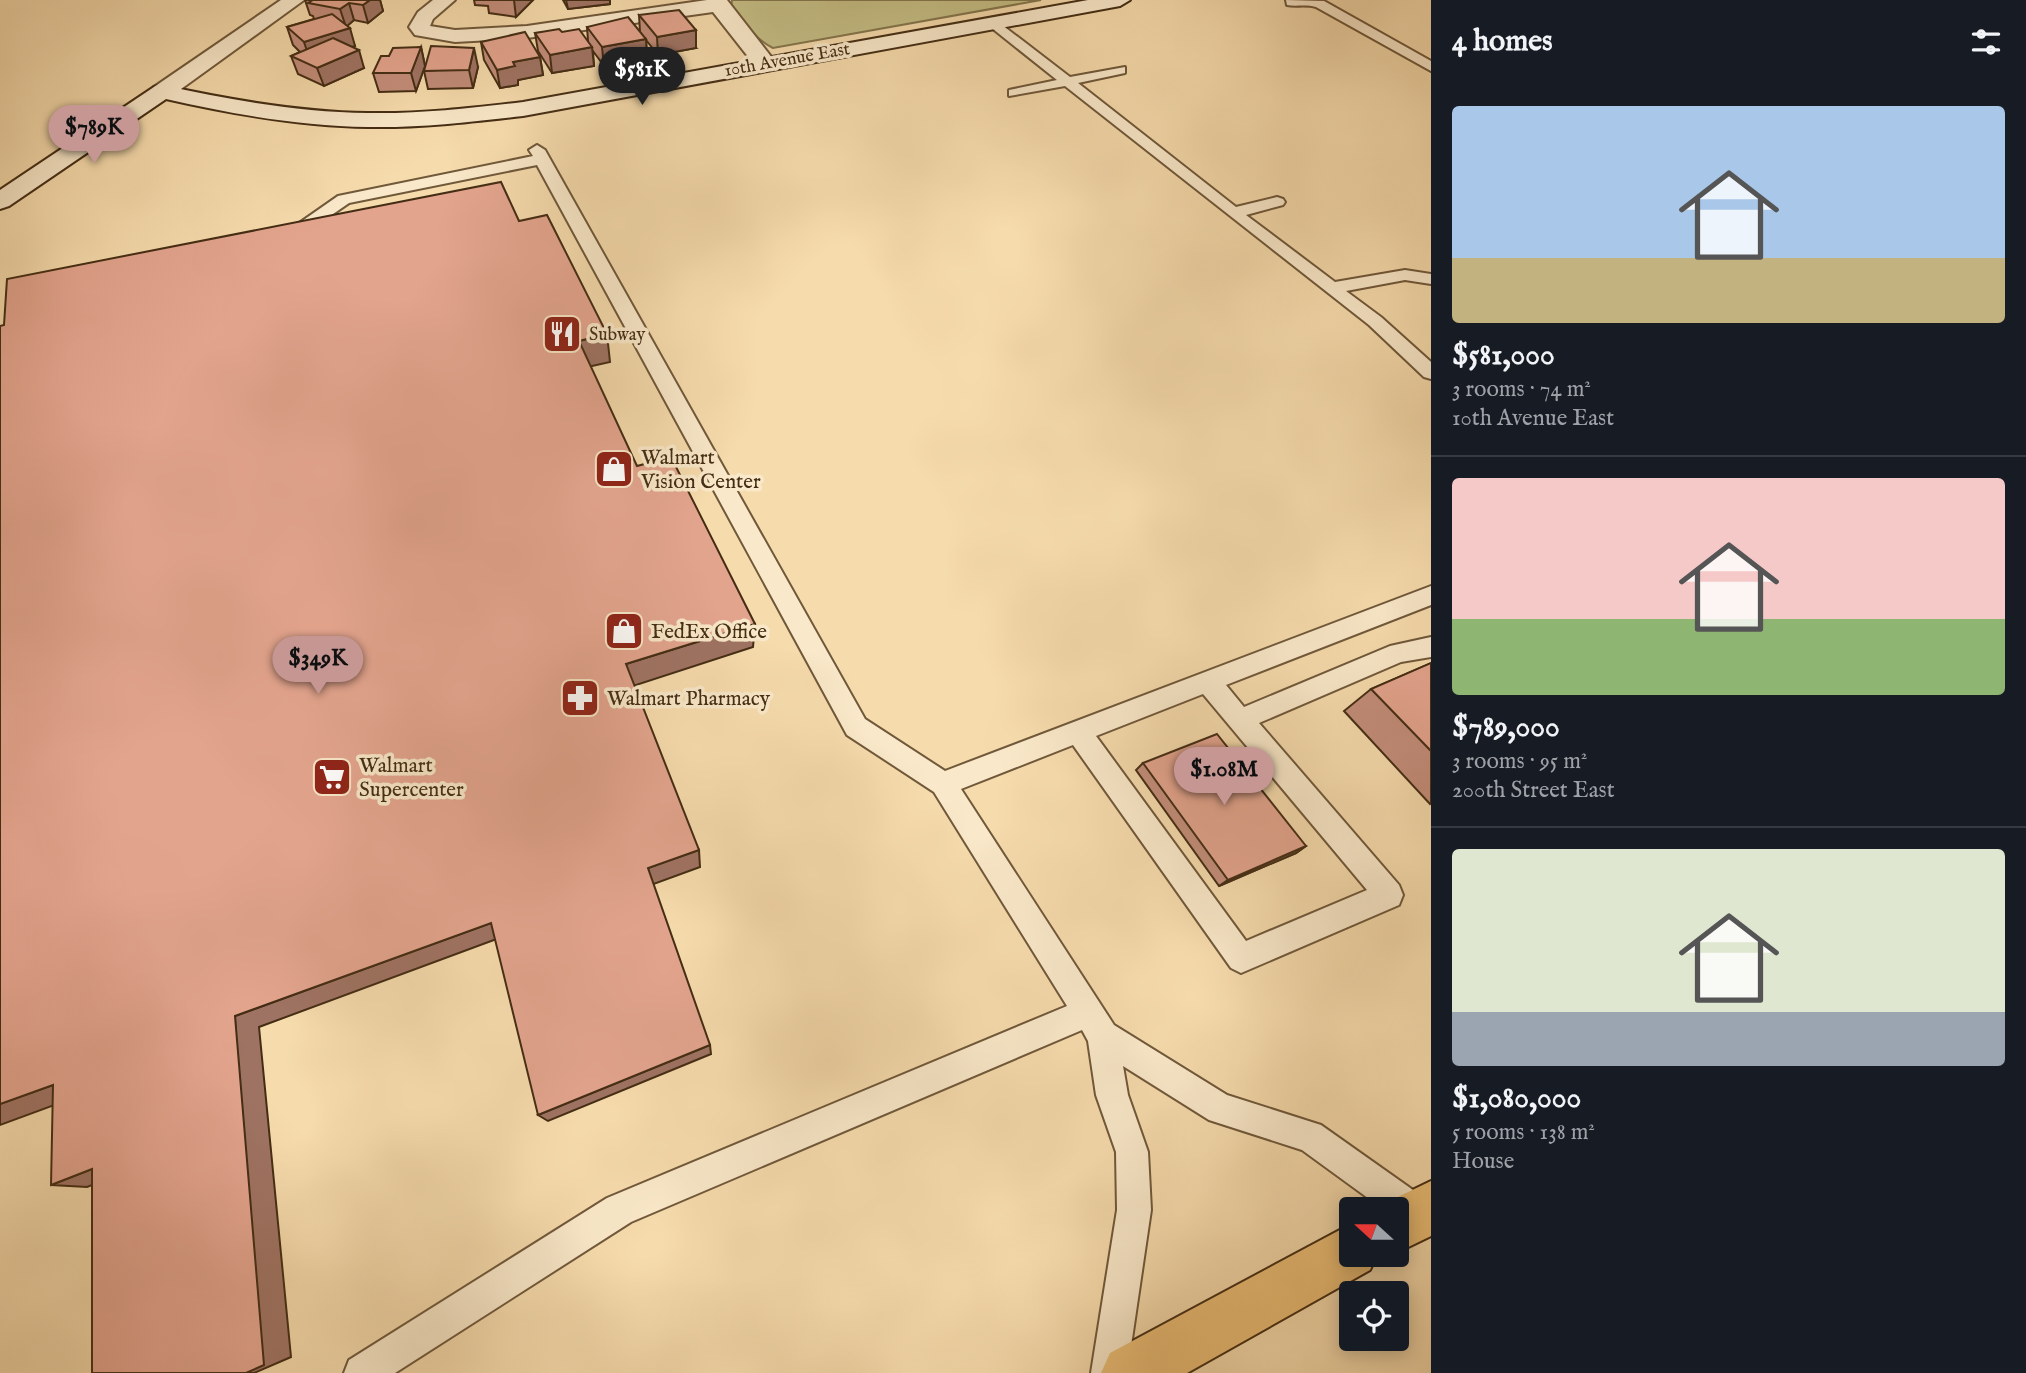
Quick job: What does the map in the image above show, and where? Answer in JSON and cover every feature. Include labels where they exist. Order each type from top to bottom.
[{"type":"main road","points":[[1130,1373],[1339,1258]]},
{"type":"street","points":[[0,201],[294,0]]},
{"type":"street","points":[[445,0],[425,16],[419,27],[422,30],[455,36],[527,32],[718,3],[765,63]]},
{"type":"street","name":"10th Avenue East","points":[[162,92],[306,117],[368,120],[416,119],[523,109],[1120,0]]},
{"type":"lane","points":[[1291,2],[1305,0],[1320,4],[1431,68]]},
{"type":"lane","points":[[993,22],[1233,213],[1375,321],[1431,373]]},
{"type":"lane","points":[[1014,93],[1121,70]]},
{"type":"lane","points":[[275,235],[302,229],[344,200],[539,155],[856,727],[943,784],[1095,1024],[1112,1095],[1132,1152],[1134,1210],[1109,1373]]},
{"type":"lane","points":[[1233,213],[1277,202]]},
{"type":"lane","points":[[1331,288],[1405,275],[1431,279]]},
{"type":"lane","points":[[943,784],[1431,595]]},
{"type":"lane","points":[[1240,720],[1398,653],[1431,647]]},
{"type":"lane","points":[[1078,732],[1241,958],[1389,895],[1208,681]]},
{"type":"lane","points":[[1095,1024],[1220,1109],[1310,1136],[1415,1216]]},
{"type":"lane","points":[[362,1373],[619,1209],[1095,1024]]},
{"type":"shaded area","points":[[732,0],[1041,0],[773,48],[745,24],[731,7]]},
{"type":"building","points":[[313,0],[370,0],[363,5],[349,3],[340,9],[308,3]]},
{"type":"building","points":[[679,10],[696,30],[657,37],[639,15]]},
{"type":"building","points":[[332,14],[350,28],[304,42],[287,27]]},
{"type":"building","points":[[628,17],[646,39],[602,47],[587,27]]},
{"type":"building","points":[[559,29],[562,32],[579,29],[592,47],[550,55],[535,33]]},
{"type":"building","points":[[525,32],[540,57],[513,62],[515,66],[497,70],[481,42]]},
{"type":"building","points":[[333,38],[359,50],[317,68],[291,56]]},
{"type":"building","points":[[431,46],[474,48],[469,70],[424,71]]},
{"type":"building","points":[[421,47],[411,73],[373,73],[381,56],[389,56],[393,48]]},
{"type":"building","name":"Walmart Supercenter","points":[[501,182],[519,221],[547,215],[607,334],[579,341],[637,466],[671,457],[755,624],[626,664],[699,850],[648,868],[710,1045],[538,1115],[491,923],[235,1016],[264,1365],[246,1373],[92,1373],[92,1169],[51,1185],[53,1085],[0,1104],[0,326],[4,325],[7,279]]},
{"type":"building","points":[[1431,663],[1431,751],[1371,689]]},
{"type":"building","points":[[1217,734],[1306,846],[1228,880],[1143,763]]},
{"type":"place","name":"Subway","points":[[562,334]]},
{"type":"place","name":"Walmart Vision Center","points":[[614,469]]},
{"type":"place","name":"FedEx Office","points":[[624,631]]},
{"type":"place","name":"Walmart Pharmacy","points":[[580,698]]},
{"type":"place","name":"Walmart Supercenter","points":[[332,777]]}]
